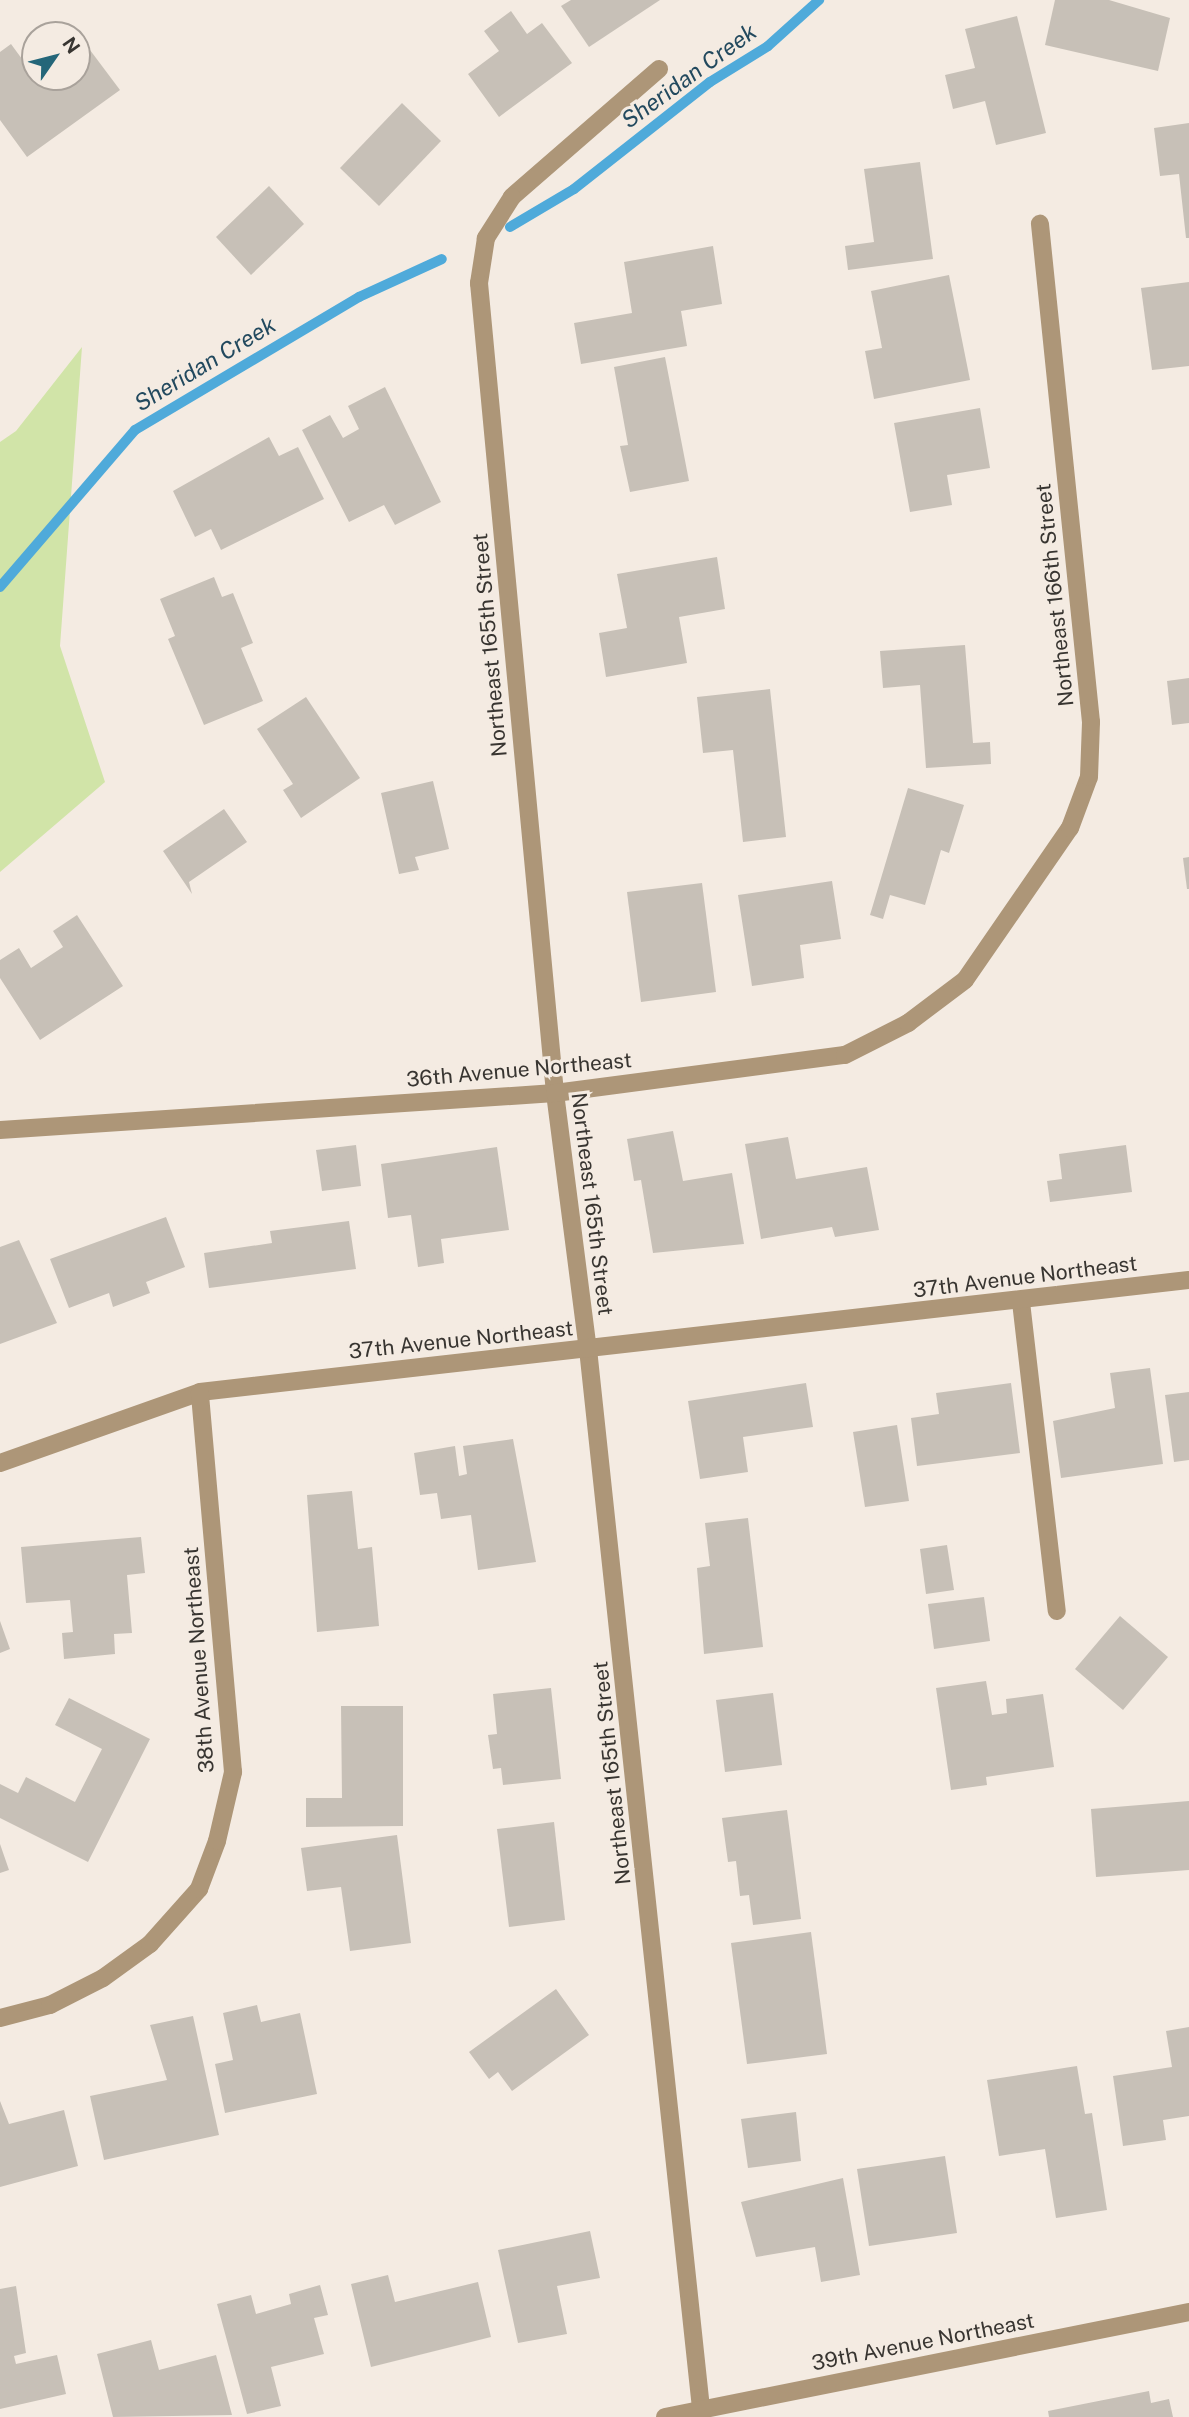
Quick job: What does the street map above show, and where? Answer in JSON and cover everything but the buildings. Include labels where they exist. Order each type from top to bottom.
[{"type":"street","name":"Northeast 165th Street","points":[[659,69],[512,197],[486,238],[479,283],[555,1093],[588,1349],[702,2413]]},
{"type":"street","name":"Northeast 166th Street","points":[[999,937],[1070,828],[1089,778],[1091,722],[1040,224]]},
{"type":"street","name":"36th Avenue Northeast","points":[[0,1130],[555,1093],[845,1055],[908,1023],[965,980],[999,937]]},
{"type":"street","name":"37th Avenue Northeast","points":[[0,1463],[200,1392],[1189,1280]]},
{"type":"street","points":[[1021,1301],[1057,1611]]},
{"type":"street","name":"38th Avenue Northeast","points":[[0,2018],[50,2005],[103,1978],[150,1944],[199,1889],[217,1841],[233,1772],[200,1392]]},
{"type":"street","name":"39th Avenue Northeast","points":[[665,2417],[702,2413],[1189,2312]]},
{"type":"green space","points":[[82,347],[60,646],[105,782],[0,872],[0,442],[16,431]]},
{"type":"waterway","name":"Sheridan Creek","points":[[510,227],[574,189],[710,82],[768,46],[819,0]]},
{"type":"waterway","name":"Sheridan Creek","points":[[0,587],[135,430],[359,297],[442,259]]}]
